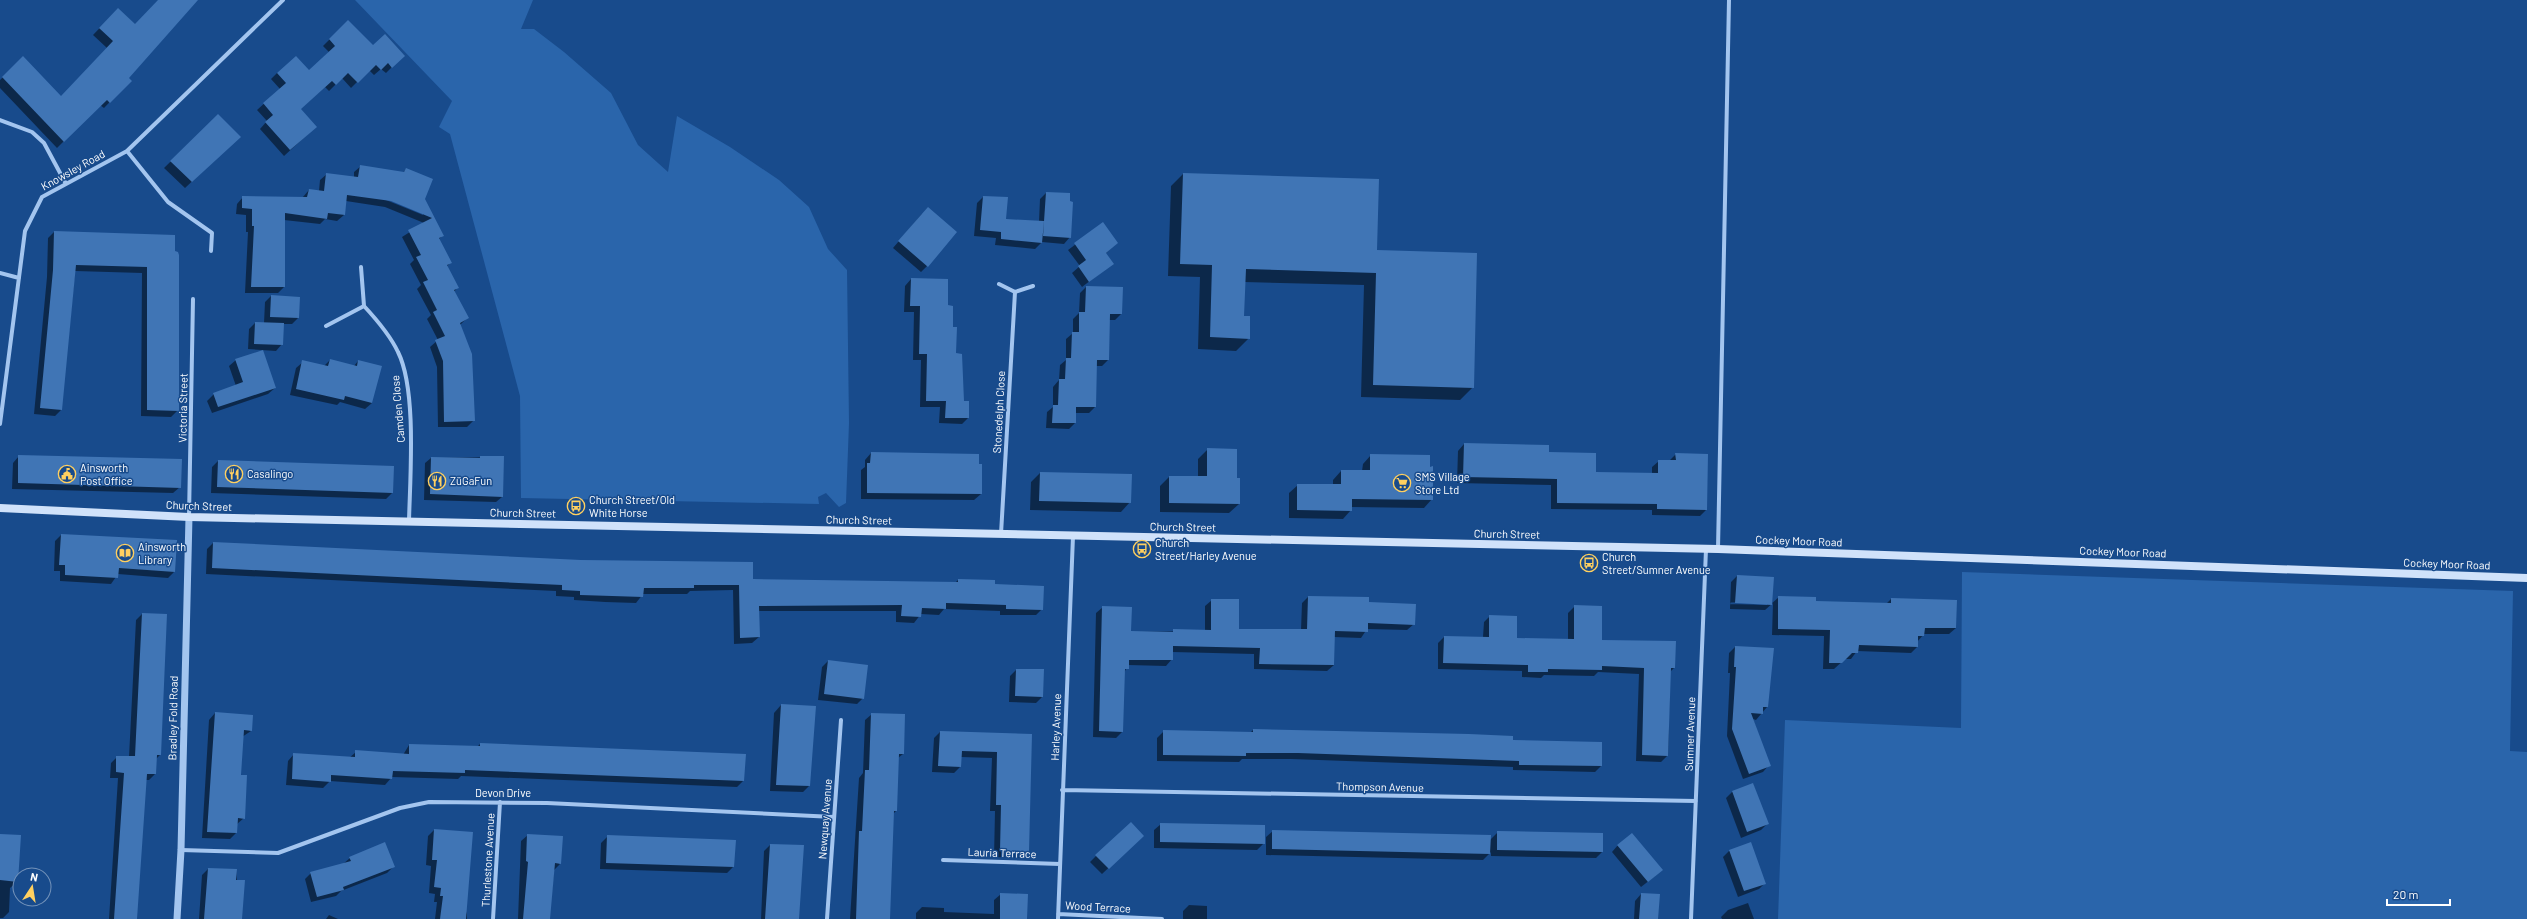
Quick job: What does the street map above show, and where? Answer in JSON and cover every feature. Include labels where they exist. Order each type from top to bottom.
[{"type":"main road","name":"Church Street","points":[[0,508],[189,517],[1718,549]]},
{"type":"main road","name":"Cockey Moor Road","points":[[1718,549],[2527,578]]},
{"type":"street","name":"Knowsley Road","points":[[0,424],[25,231],[42,197],[127,151],[283,0]]},
{"type":"street","points":[[1718,549],[1729,0]]},
{"type":"street","points":[[0,120],[32,132],[40,139],[66,184]]},
{"type":"street","points":[[127,151],[168,202],[212,232],[211,251]]},
{"type":"street","points":[[326,326],[364,306],[361,267]]},
{"type":"street","points":[[0,273],[18,278]]},
{"type":"street","points":[[999,284],[1015,292],[1033,286]]},
{"type":"street","name":"Stonedelph Close","points":[[1001,534],[1015,292]]},
{"type":"street","name":"Victoria Street","points":[[189,517],[193,299]]},
{"type":"street","name":"Camden Close","points":[[364,306],[380,323],[399,353],[406,378],[411,431],[409,522]]},
{"type":"street","name":"Bradley Fold Road","points":[[177,919],[181,850],[189,517]]},
{"type":"street","name":"Harley Avenue","points":[[1058,919],[1073,536]]},
{"type":"street","name":"Sumner Avenue","points":[[1691,919],[1706,549]]},
{"type":"street","name":"Newquay Avenue","points":[[827,919],[841,720]]},
{"type":"street","name":"Thompson Avenue","points":[[1062,790],[1696,802]]},
{"type":"street","name":"Devon Drive","points":[[181,850],[278,853],[400,808],[428,802],[500,802],[834,817]]},
{"type":"street","name":"Thurlestone Avenue","points":[[494,919],[500,802]]},
{"type":"street","name":"Lauria Terrace","points":[[944,860],[1060,864]]},
{"type":"street","name":"Wood Terrace","points":[[1058,914],[1162,919]]},
{"type":"shaded area","points":[[355,0],[533,0],[521,29],[534,29],[564,52],[611,93],[638,145],[668,172],[677,116],[730,147],[779,180],[809,207],[828,249],[847,270],[849,423],[846,503],[839,507],[826,493],[818,497],[819,504],[521,498],[520,396],[450,134],[439,127],[452,101]]},
{"type":"shaded area","points":[[1962,572],[2513,591],[2510,751],[2527,752],[2527,919],[1778,919],[1785,720],[1961,728]]},
{"type":"building","points":[[158,0],[198,0],[129,78],[132,81],[110,103],[107,100],[64,142],[2,77],[23,56],[61,96],[113,41],[99,28],[118,8],[135,24]]},
{"type":"building","points":[[348,20],[373,45],[385,34],[405,56],[392,68],[388,63],[381,70],[376,65],[358,83],[348,73],[336,85],[332,81],[301,109],[317,127],[290,150],[265,122],[273,115],[263,103],[286,83],[277,73],[296,56],[309,70],[335,46],[329,39]]},
{"type":"building","points":[[218,114],[241,137],[192,182],[170,161]]},
{"type":"building","points":[[360,165],[404,172],[406,168],[433,179],[425,199],[444,236],[439,238],[452,263],[447,265],[459,288],[454,290],[469,318],[460,323],[472,354],[475,421],[444,422],[443,361],[435,340],[445,336],[433,312],[437,310],[423,282],[428,280],[416,257],[421,255],[408,230],[432,218],[391,201],[347,195],[345,215],[328,213],[327,219],[285,213],[285,287],[251,287],[254,226],[252,226],[252,209],[242,208],[242,196],[307,197],[309,189],[324,191],[326,173],[358,177]]},
{"type":"building","points":[[1183,173],[1379,179],[1377,250],[1477,253],[1474,388],[1373,385],[1376,273],[1246,269],[1244,316],[1250,316],[1250,339],[1210,337],[1212,265],[1180,264]]},
{"type":"building","points":[[1046,192],[1070,193],[1070,201],[1073,202],[1071,238],[1043,236]]},
{"type":"building","points":[[983,196],[1008,197],[1006,219],[1044,221],[1042,243],[1001,239],[1001,232],[980,230]]},
{"type":"building","points":[[928,207],[957,232],[928,267],[898,241]]},
{"type":"building","points":[[1103,222],[1118,243],[1106,253],[1114,264],[1089,282],[1078,266],[1086,260],[1074,243]]},
{"type":"building","points":[[54,231],[175,235],[175,251],[178,252],[179,255],[179,411],[147,410],[147,267],[76,265],[62,410],[40,408],[53,270]]},
{"type":"building","points":[[911,278],[948,279],[948,305],[953,306],[953,327],[957,327],[956,353],[962,354],[964,401],[969,401],[969,418],[945,418],[946,401],[926,401],[927,354],[919,354],[920,306],[910,306]]},
{"type":"building","points":[[1086,286],[1123,287],[1122,314],[1110,314],[1109,360],[1097,360],[1096,407],[1076,407],[1076,423],[1052,423],[1053,405],[1058,405],[1059,379],[1065,379],[1066,358],[1071,358],[1072,332],[1079,332],[1079,312],[1085,312]]},
{"type":"building","points":[[271,295],[300,297],[299,318],[270,317]]},
{"type":"building","points":[[255,322],[284,323],[283,345],[254,344]]},
{"type":"building","points":[[263,350],[276,388],[218,407],[213,393],[243,382],[235,359]]},
{"type":"building","points":[[330,359],[357,366],[358,360],[382,366],[372,403],[345,396],[344,400],[296,389],[302,360],[328,366]]},
{"type":"building","points":[[1464,443],[1549,445],[1549,452],[1596,453],[1596,472],[1658,473],[1658,460],[1676,460],[1675,453],[1708,454],[1707,510],[1657,509],[1657,504],[1557,503],[1557,479],[1463,477]]},
{"type":"building","points":[[1207,448],[1237,449],[1237,478],[1240,478],[1240,504],[1169,503],[1169,476],[1207,476]]},
{"type":"building","points":[[871,452],[979,454],[979,464],[982,464],[982,494],[867,493],[867,463],[870,463]]},
{"type":"building","points":[[1370,454],[1430,455],[1430,467],[1433,466],[1433,500],[1352,499],[1352,511],[1297,510],[1297,484],[1341,484],[1341,470],[1370,470]]},
{"type":"building","points":[[18,455],[182,459],[181,488],[18,483]]},
{"type":"building","points":[[480,456],[504,456],[503,497],[430,494],[431,457],[480,458]]},
{"type":"building","points":[[218,460],[394,466],[393,493],[217,487]]},
{"type":"building","points":[[1040,472],[1132,474],[1131,503],[1039,501]]},
{"type":"building","points":[[61,534],[177,540],[175,572],[119,568],[118,578],[65,575],[65,565],[59,565]]},
{"type":"building","points":[[213,542],[581,560],[753,562],[753,579],[958,582],[958,579],[995,580],[995,584],[1044,586],[1043,610],[1006,609],[1006,605],[946,603],[946,609],[922,608],[921,617],[901,616],[902,605],[759,606],[760,637],[740,638],[739,585],[694,585],[694,588],[644,588],[643,597],[580,595],[580,591],[562,590],[562,585],[212,568]]},
{"type":"building","points":[[1737,575],[1774,577],[1772,605],[1735,603]]},
{"type":"building","points":[[1308,596],[1369,597],[1369,602],[1416,604],[1415,625],[1368,623],[1368,632],[1335,631],[1334,665],[1259,664],[1260,648],[1173,646],[1173,660],[1129,660],[1129,669],[1125,669],[1123,732],[1099,731],[1102,606],[1132,607],[1131,631],[1173,632],[1173,629],[1211,630],[1211,599],[1239,599],[1239,629],[1307,629]]},
{"type":"building","points":[[1778,596],[1816,597],[1816,601],[1891,603],[1891,598],[1957,600],[1956,628],[1925,628],[1924,636],[1918,636],[1918,647],[1859,645],[1858,653],[1852,653],[1842,663],[1829,663],[1830,630],[1778,629]]},
{"type":"building","points":[[1574,605],[1602,606],[1602,640],[1676,641],[1675,668],[1671,668],[1668,756],[1642,755],[1644,668],[1602,666],[1602,670],[1548,669],[1548,672],[1528,672],[1528,665],[1443,663],[1444,636],[1489,637],[1489,615],[1517,616],[1517,638],[1574,639]]},
{"type":"building","points":[[142,613],[167,614],[161,755],[157,755],[156,774],[147,774],[137,919],[114,919],[124,773],[116,772],[116,756],[135,756]]},
{"type":"building","points":[[1735,646],[1774,648],[1768,707],[1763,707],[1763,714],[1751,713],[1771,766],[1749,774],[1732,729],[1736,667],[1734,667]]},
{"type":"building","points":[[828,660],[868,665],[864,699],[824,694]]},
{"type":"building","points":[[1016,669],[1044,669],[1043,697],[1015,696]]},
{"type":"building","points":[[781,704],[816,706],[810,786],[776,785]]},
{"type":"building","points":[[215,712],[253,715],[252,731],[244,730],[241,775],[247,775],[245,819],[238,818],[237,833],[207,832]]},
{"type":"building","points":[[871,713],[905,714],[904,754],[899,754],[897,811],[894,811],[890,919],[856,919],[859,831],[862,831],[865,770],[869,770]]},
{"type":"building","points":[[1253,729],[1469,734],[1513,736],[1513,740],[1602,742],[1602,766],[1519,765],[1519,761],[1298,753],[1246,753],[1246,756],[1163,755],[1163,730],[1253,732]]},
{"type":"building","points":[[940,731],[1032,734],[1029,852],[1000,851],[1001,805],[996,805],[997,752],[962,751],[961,767],[938,766]]},
{"type":"building","points":[[480,743],[746,754],[744,781],[465,770],[465,773],[393,771],[392,779],[331,775],[331,782],[292,779],[293,753],[355,757],[355,750],[409,754],[409,744],[480,746]]},
{"type":"building","points":[[1753,783],[1769,824],[1747,832],[1732,791]]},
{"type":"building","points":[[1131,822],[1144,836],[1109,869],[1095,855]]},
{"type":"building","points":[[1160,823],[1265,825],[1265,844],[1160,842]]},
{"type":"building","points":[[434,829],[473,832],[466,919],[440,919],[443,896],[440,896],[441,888],[434,887],[437,860],[432,860]]},
{"type":"building","points":[[1272,830],[1491,835],[1490,854],[1272,849]]},
{"type":"building","points":[[1497,831],[1603,833],[1603,852],[1497,850]]},
{"type":"building","points":[[1632,833],[1663,870],[1648,882],[1617,845]]},
{"type":"building","points":[[0,834],[21,835],[19,867],[12,867],[12,881],[0,880]]},
{"type":"building","points":[[527,834],[563,836],[561,864],[555,863],[550,919],[523,919],[528,862],[526,861]]},
{"type":"building","points":[[607,835],[736,840],[734,867],[606,863]]},
{"type":"building","points":[[385,842],[395,867],[343,887],[344,890],[317,897],[310,872],[351,861],[349,857]]},
{"type":"building","points":[[1751,842],[1766,884],[1744,891],[1729,850]]},
{"type":"building","points":[[770,844],[804,845],[799,919],[765,919]]},
{"type":"building","points":[[208,868],[237,869],[236,880],[245,880],[242,919],[204,919]]},
{"type":"building","points":[[1000,893],[1028,894],[1027,919],[1000,919]]},
{"type":"building","points":[[1641,893],[1660,894],[1658,919],[1639,919]]},
{"type":"place","name":"Ainsworth Post Office","points":[[67,474]]},
{"type":"place","name":"Casalingo","points":[[234,474]]},
{"type":"place","name":"ZüGaFun","points":[[437,481]]},
{"type":"place","name":"SMS Village Store Ltd","points":[[1402,483]]},
{"type":"place","name":"Church Street/Old White Horse","points":[[576,506]]},
{"type":"place","name":"Church Street/Harley Avenue","points":[[1142,549]]},
{"type":"place","name":"Ainsworth Library","points":[[125,553]]},
{"type":"place","name":"Church Street/Sumner Avenue","points":[[1589,563]]}]
